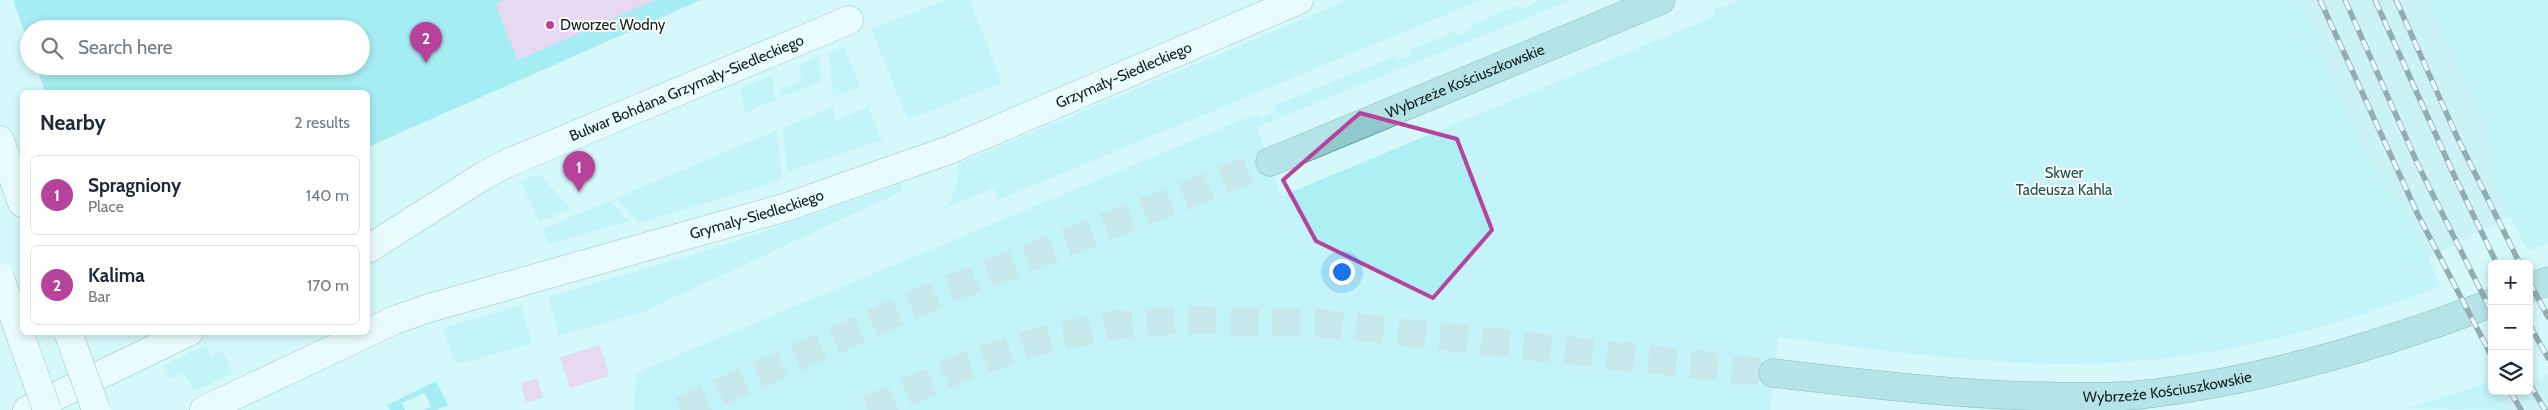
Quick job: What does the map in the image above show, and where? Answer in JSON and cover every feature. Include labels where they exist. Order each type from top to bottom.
[{"type":"main road","name":"Wybrzeże Kościuszkowskie","points":[[1270,162],[1661,0]]},
{"type":"main road","points":[[2533,287],[2548,281]]},
{"type":"main road","name":"Wybrzeże Kościuszkowskie","points":[[1773,373],[1929,391],[2070,397],[2137,395],[2185,389],[2274,371],[2420,330],[2488,304]]},
{"type":"street","name":"Grzymały-Siedleckiego","points":[[949,150],[1300,0]]},
{"type":"street","name":"Bulwar Bohdana Grzymały-Siedleckiego","points":[[370,248],[483,176],[508,163],[849,20]]},
{"type":"street","points":[[0,140],[20,197]]},
{"type":"street","name":"Grymaly-Siedleckiego","points":[[370,332],[396,320],[787,207],[949,150]]},
{"type":"street","points":[[0,278],[20,322]]},
{"type":"street","points":[[26,335],[56,401]]},
{"type":"street","points":[[69,335],[96,410]]},
{"type":"street","points":[[27,410],[56,401],[183,335]]},
{"type":"street","name":"Grymaly-Siedleckiego","points":[[204,410],[364,335]]},
{"type":"highlighted area","points":[[1360,113],[1457,139],[1492,230],[1433,298],[1316,241],[1283,180]]},
{"type":"shaded area","points":[[0,0],[701,0],[370,146],[370,90],[22,90]]},
{"type":"shaded area","points":[[2300,0],[2428,0],[2453,58],[2487,128],[2490,177],[2510,216],[2427,259],[2407,215],[2360,144]]},
{"type":"shaded area","points":[[2548,374],[2548,410],[2506,410],[2500,399],[2508,395],[2533,395],[2533,382]]},
{"type":"shaded area","points":[[436,381],[448,405],[437,410],[424,410],[431,407],[425,393],[402,403],[405,410],[390,410],[387,405]]},
{"type":"green space","points":[[946,0],[970,0],[1002,83],[915,117],[907,118],[871,29]]},
{"type":"green space","points":[[1348,0],[1481,0],[998,200],[993,188],[943,209],[951,199],[955,188],[958,164]]},
{"type":"green space","name":"Skwer Tadeusza Kahla","points":[[1537,0],[1571,0],[1257,127],[1282,196],[1715,16],[1714,10],[1740,0],[2300,0],[2360,144],[2407,215],[2441,286],[2396,303],[2304,332],[2208,352],[2112,363],[2064,364],[1992,361],[1921,355],[1778,337],[1770,409],[1772,410],[633,410],[637,374],[652,366],[1251,116],[1258,114],[1260,118],[1276,111],[1274,106],[1395,56],[1397,60],[1411,55],[1410,50],[1455,31],[1458,36],[1472,29],[1471,25],[1520,5],[1522,9],[1537,2]]},
{"type":"green space","points":[[2428,0],[2548,0],[2548,244],[2528,251],[2490,177],[2487,128],[2453,58]]},
{"type":"green space","points":[[844,46],[860,87],[833,97],[829,52]]},
{"type":"green space","points":[[819,56],[821,81],[780,98],[779,90],[801,81],[800,64]]},
{"type":"green space","points":[[772,75],[775,100],[744,113],[741,88]]},
{"type":"green space","points":[[834,106],[835,121],[868,107],[882,140],[787,172],[783,128]]},
{"type":"green space","points":[[777,130],[782,180],[639,223],[616,198]]},
{"type":"green space","points":[[539,174],[571,209],[539,222],[521,181]]},
{"type":"green space","points":[[900,184],[902,191],[643,312],[559,336],[548,297],[728,244]]},
{"type":"green space","points":[[610,201],[629,221],[549,244],[542,229]]},
{"type":"green space","points":[[521,305],[532,343],[463,363],[455,362],[442,328]]},
{"type":"green space","points":[[206,345],[211,356],[223,351],[233,373],[194,391],[185,373],[171,379],[164,365]]},
{"type":"green space","points":[[2488,382],[2488,395],[2498,395],[2506,410],[2407,408]]},
{"type":"pier","points":[[0,0],[13,0],[20,20],[20,75],[39,75],[44,90],[20,90],[20,308],[0,317]]},
{"type":"building","name":"Dworzec Wodny","points":[[505,0],[655,0],[518,60],[495,4]]},
{"type":"building","points":[[600,345],[609,376],[570,388],[560,357]]},
{"type":"building","points":[[537,378],[543,398],[526,402],[521,383]]},
{"type":"tunnel","points":[[681,410],[942,292],[1270,162]]},
{"type":"tunnel","points":[[868,410],[968,365],[1038,341],[1115,325],[1181,320],[1320,323],[1773,373]]},
{"type":"railway","points":[[2320,0],[2418,215],[2488,350]]},
{"type":"railway","points":[[2345,0],[2419,167],[2488,305]]},
{"type":"railway","points":[[2375,0],[2454,175],[2495,260]]},
{"type":"railway","points":[[2396,0],[2457,137],[2518,260]]},
{"type":"railway","points":[[2533,289],[2548,317]]},
{"type":"railway","points":[[2533,331],[2548,358]]},
{"type":"railway","points":[[2533,390],[2545,410]]},
{"type":"railway","points":[[2512,395],[2521,410]]},
{"type":"place","name":"Dworzec Wodny","points":[[550,25]]},
{"type":"place","name":"Kalima","points":[[426,63]]},
{"type":"place","name":"Spragniony","points":[[579,192]]}]
